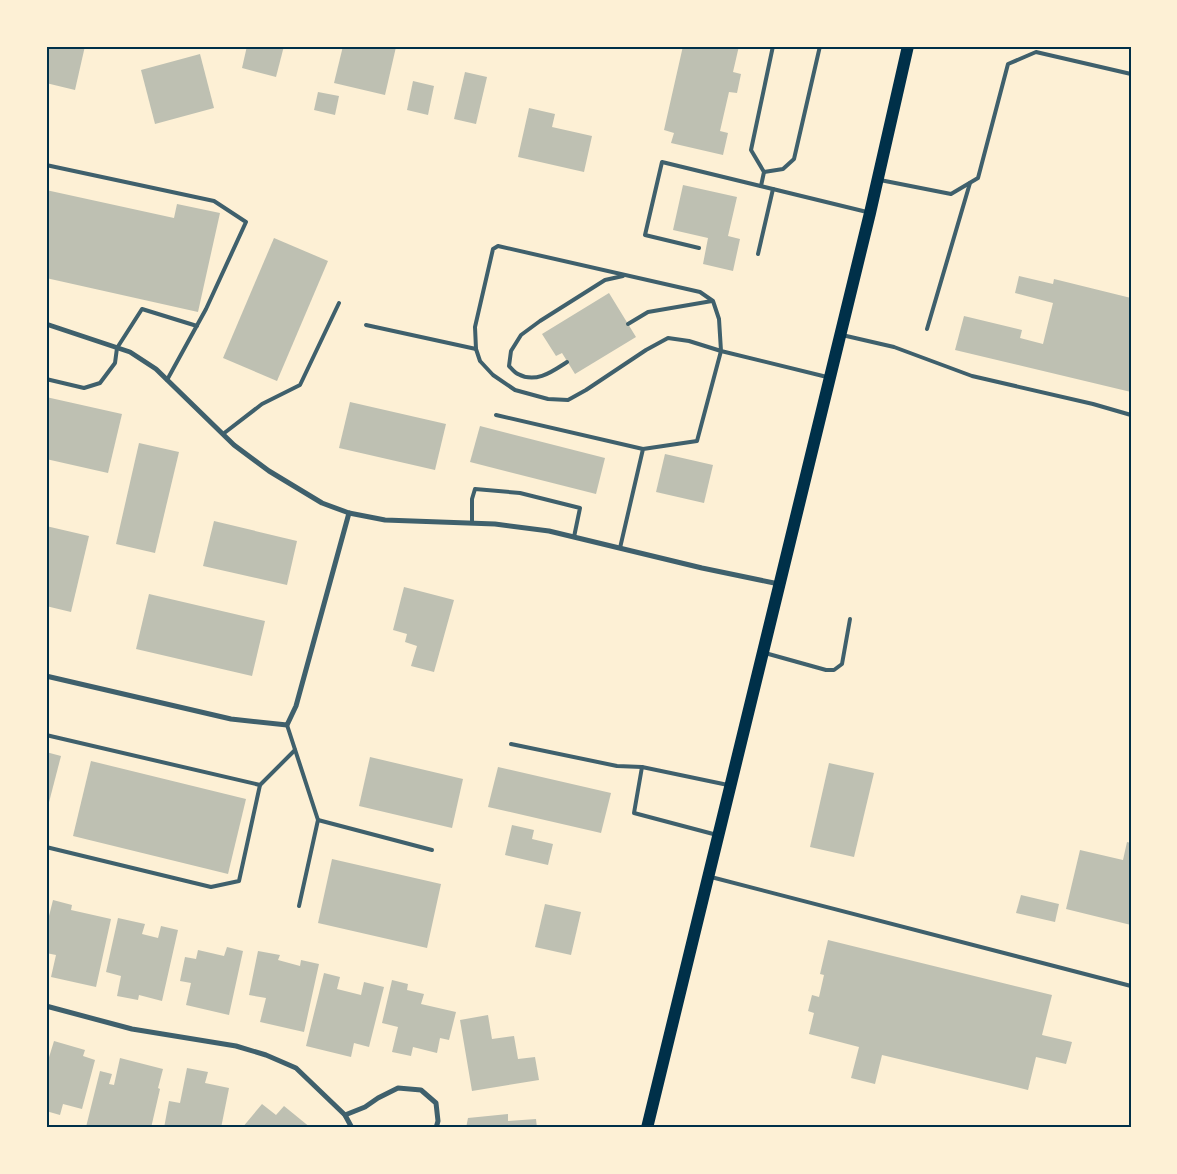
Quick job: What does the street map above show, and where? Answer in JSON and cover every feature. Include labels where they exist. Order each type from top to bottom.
[{"type":"main road","points":[[647,1128],[870,213],[908,46]]},
{"type":"street","points":[[46,324],[130,352],[143,360],[156,369],[234,445],[269,471],[322,503],[349,512],[385,520],[494,524],[550,531],[702,568],[780,584]]},
{"type":"street","points":[[46,676],[231,719],[287,726],[296,706],[349,512]]},
{"type":"street","points":[[46,1006],[132,1029],[236,1046],[266,1055],[296,1068],[345,1114],[352,1128]]},
{"type":"street","points":[[345,1114],[365,1107],[398,1088],[421,1090],[436,1103],[438,1121],[436,1128]]},
{"type":"lane","points":[[761,186],[764,172],[751,150],[773,46]]},
{"type":"lane","points":[[764,172],[783,169],[794,159],[820,46]]},
{"type":"lane","points":[[877,179],[951,194],[978,178],[1008,64],[1036,52],[1131,74]]},
{"type":"lane","points":[[699,248],[645,235],[662,162],[870,213]]},
{"type":"lane","points":[[46,165],[214,201],[246,222],[206,310],[167,380]]},
{"type":"lane","points":[[928,330],[970,183]]},
{"type":"lane","points":[[758,254],[773,189]]},
{"type":"lane","points":[[496,415],[643,449],[697,441],[720,351],[719,320],[713,300],[700,292],[498,246],[492,249],[475,327],[476,348],[480,361],[493,375],[515,390],[548,399],[568,400],[668,338],[689,341],[720,351],[829,378]]},
{"type":"lane","points":[[567,362],[550,373],[533,379],[518,374],[509,366],[511,351],[521,336],[527,331],[605,280],[625,276]]},
{"type":"lane","points":[[628,324],[648,312],[713,300]]},
{"type":"lane","points":[[223,434],[262,404],[300,385],[339,303]]},
{"type":"lane","points":[[46,379],[84,388],[100,383],[114,363],[117,348],[142,309],[197,326]]},
{"type":"lane","points":[[366,325],[476,348]]},
{"type":"lane","points":[[840,334],[894,347],[972,376],[1093,404],[1131,415]]},
{"type":"lane","points":[[620,548],[643,449]]},
{"type":"lane","points":[[472,523],[472,499],[475,489],[520,493],[580,508],[574,537]]},
{"type":"lane","points":[[763,652],[826,670],[834,670],[842,664],[850,619]]},
{"type":"lane","points":[[287,726],[318,820],[299,906]]},
{"type":"lane","points":[[46,735],[260,785]]},
{"type":"lane","points":[[511,744],[617,766],[642,767],[730,786]]},
{"type":"lane","points":[[46,847],[211,887],[239,881],[260,785],[295,750]]},
{"type":"lane","points":[[642,767],[634,813],[719,835]]},
{"type":"lane","points":[[318,820],[432,850]]},
{"type":"lane","points":[[709,877],[1131,986]]},
{"type":"building","points":[[46,46],[85,46],[75,90],[46,83]]},
{"type":"building","points":[[247,46],[284,46],[276,77],[242,68]]},
{"type":"building","points":[[343,46],[396,47],[385,95],[334,83]]},
{"type":"building","points":[[683,46],[739,46],[733,72],[741,74],[737,93],[729,92],[720,131],[728,133],[723,155],[671,143],[674,133],[664,130]]},
{"type":"building","points":[[200,54],[214,108],[155,124],[141,70]]},
{"type":"building","points":[[465,72],[487,77],[476,124],[454,119]]},
{"type":"building","points":[[413,81],[434,86],[428,115],[407,110]]},
{"type":"building","points":[[318,92],[339,96],[335,115],[314,110]]},
{"type":"building","points":[[529,108],[555,114],[552,127],[592,136],[584,172],[518,157]]},
{"type":"building","points":[[683,185],[737,197],[728,236],[740,239],[733,271],[703,264],[708,238],[673,230]]},
{"type":"building","points":[[46,190],[174,218],[177,204],[220,213],[198,312],[46,278]]},
{"type":"building","points":[[274,238],[328,261],[277,381],[223,358]]},
{"type":"building","points":[[1019,276],[1053,284],[1054,279],[1131,298],[1131,392],[955,350],[964,316],[1022,330],[1020,338],[1043,344],[1053,303],[1015,293]]},
{"type":"building","points":[[609,293],[636,337],[575,374],[562,353],[556,356],[542,334]]},
{"type":"building","points":[[46,397],[122,414],[108,473],[46,459]]},
{"type":"building","points":[[350,402],[446,424],[435,470],[339,448]]},
{"type":"building","points":[[480,426],[605,458],[596,494],[470,462]]},
{"type":"building","points":[[139,443],[179,452],[155,553],[116,544]]},
{"type":"building","points":[[665,454],[713,465],[704,503],[656,492]]},
{"type":"building","points":[[214,521],[297,541],[287,585],[203,566]]},
{"type":"building","points":[[46,526],[89,536],[71,612],[46,606]]},
{"type":"building","points":[[404,587],[454,600],[434,672],[411,666],[417,646],[405,642],[407,634],[393,630]]},
{"type":"building","points":[[149,594],[265,621],[252,676],[136,649]]},
{"type":"building","points":[[46,752],[61,756],[47,810],[46,810]]},
{"type":"building","points":[[370,757],[463,779],[452,828],[359,806]]},
{"type":"building","points":[[91,761],[246,799],[228,874],[73,836]]},
{"type":"building","points":[[829,763],[874,773],[854,857],[810,847]]},
{"type":"building","points":[[498,767],[611,793],[601,833],[488,807]]},
{"type":"building","points":[[512,825],[534,830],[532,839],[553,844],[548,865],[505,855]]},
{"type":"building","points":[[1127,842],[1131,843],[1131,925],[1066,909],[1080,850],[1123,860]]},
{"type":"building","points":[[332,859],[441,884],[427,948],[318,923]]},
{"type":"building","points":[[1021,895],[1059,904],[1055,922],[1016,913]]},
{"type":"building","points":[[53,900],[72,905],[71,910],[111,919],[96,987],[51,977],[56,955],[46,953],[46,928]]},
{"type":"building","points":[[545,904],[581,912],[571,955],[535,947]]},
{"type":"building","points":[[118,918],[145,924],[142,934],[158,938],[161,926],[178,930],[162,1001],[139,995],[138,1000],[117,996],[121,976],[106,972]]},
{"type":"building","points":[[828,940],[1052,995],[1042,1035],[1072,1042],[1066,1064],[1036,1057],[1028,1090],[882,1055],[875,1084],[851,1078],[859,1047],[809,1034],[814,1013],[808,1011],[812,995],[819,997],[824,975],[820,974]]},
{"type":"building","points":[[227,947],[243,951],[229,1015],[186,1005],[191,983],[180,981],[185,957],[196,959],[198,950],[224,956]]},
{"type":"building","points":[[258,951],[280,955],[278,960],[300,966],[301,960],[319,964],[304,1032],[260,1022],[266,998],[249,995]]},
{"type":"building","points":[[324,973],[340,977],[337,989],[361,995],[364,982],[384,987],[369,1047],[354,1043],[351,1057],[306,1046]]},
{"type":"building","points":[[392,980],[408,984],[407,990],[424,994],[421,1004],[456,1012],[449,1040],[440,1038],[437,1053],[413,1047],[411,1056],[392,1052],[398,1027],[382,1023]]},
{"type":"building","points":[[488,1015],[492,1039],[514,1036],[518,1059],[535,1057],[539,1080],[472,1091],[460,1020]]},
{"type":"building","points":[[54,1041],[85,1050],[83,1056],[95,1060],[82,1109],[63,1104],[60,1115],[46,1111],[46,1067]]},
{"type":"building","points":[[120,1058],[163,1069],[151,1128],[125,1128],[113,1125],[112,1128],[86,1127],[100,1071],[112,1074],[109,1084],[114,1085]]},
{"type":"building","points":[[187,1068],[208,1072],[205,1083],[229,1088],[221,1128],[164,1128],[169,1101],[180,1103]]},
{"type":"building","points":[[262,1104],[276,1115],[284,1106],[311,1128],[242,1128]]},
{"type":"building","points":[[508,1114],[508,1121],[536,1119],[537,1128],[466,1128],[468,1118]]}]
